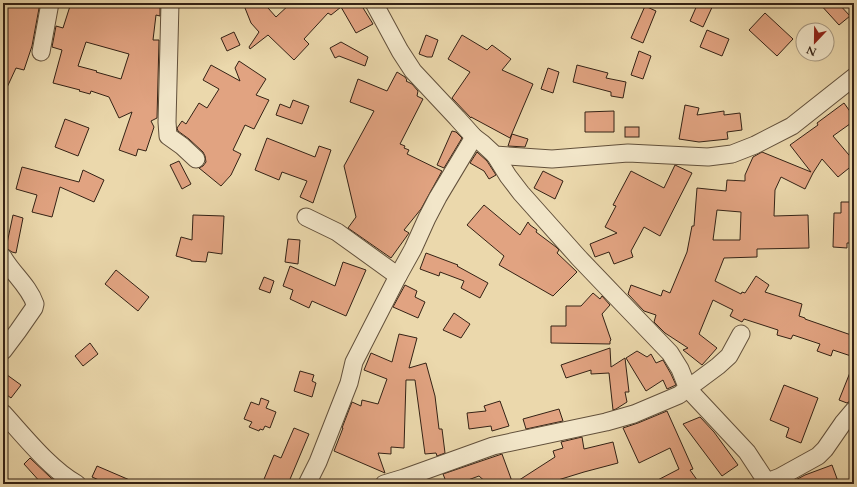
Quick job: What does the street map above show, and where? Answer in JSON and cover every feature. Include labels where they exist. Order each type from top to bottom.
[{"type":"street","points":[[41,52],[50,3]]},
{"type":"street","points":[[170,3],[167,122],[168,136],[196,159]]},
{"type":"street","points":[[374,3],[400,51],[413,71],[474,137],[495,155],[521,194],[579,258],[670,353],[680,369],[688,388],[747,452],[767,483],[818,456],[854,410]]},
{"type":"street","points":[[495,155],[552,159],[628,153],[708,157],[732,154],[792,126],[854,77]]},
{"type":"street","points":[[307,484],[318,462],[349,383],[354,362],[413,249],[438,197],[474,137]]},
{"type":"street","points":[[306,217],[337,232],[398,276]]},
{"type":"street","points":[[3,257],[35,301],[35,304],[34,308],[3,351]]},
{"type":"street","points":[[384,484],[403,481],[493,446],[606,422],[634,414],[679,395],[718,366],[729,356],[741,334]]},
{"type":"street","points":[[3,413],[46,460],[60,473],[77,484]]},
{"type":"building","points":[[3,3],[40,3],[32,46],[24,70],[16,68],[3,96]]},
{"type":"building","points":[[71,3],[160,3],[160,16],[156,15],[153,40],[159,40],[157,118],[151,121],[154,127],[146,151],[138,149],[136,156],[119,150],[132,112],[119,118],[109,97],[91,91],[90,94],[53,83],[62,50],[52,47],[56,26],[63,28]],"holes":[[[86,42],[129,54],[121,79],[78,66]]]},
{"type":"building","points":[[243,3],[266,3],[268,8],[276,17],[291,3],[360,3],[373,24],[356,33],[341,7],[331,15],[328,13],[304,39],[309,44],[294,60],[268,35],[250,49],[249,47],[259,32],[251,23]]},
{"type":"building","points":[[698,3],[714,3],[703,27],[690,21]]},
{"type":"building","points":[[819,3],[838,3],[850,16],[839,25]]},
{"type":"building","points":[[645,6],[656,11],[643,43],[631,38]]},
{"type":"building","points":[[765,13],[793,39],[777,56],[749,30]]},
{"type":"building","points":[[707,30],[729,39],[722,56],[700,47]]},
{"type":"building","points":[[234,32],[240,45],[227,51],[221,38]]},
{"type":"building","points":[[426,35],[438,40],[432,57],[419,54]]},
{"type":"building","points":[[462,35],[487,50],[492,45],[511,59],[502,70],[533,84],[510,138],[471,118],[452,98],[470,72],[448,59]]},
{"type":"building","points":[[341,42],[368,57],[365,66],[339,56],[335,58],[330,48]]},
{"type":"building","points":[[639,51],[651,56],[643,79],[631,75]]},
{"type":"building","points":[[239,61],[266,79],[256,95],[269,100],[254,129],[245,125],[233,150],[241,154],[231,175],[221,186],[199,168],[206,162],[203,152],[178,131],[177,128],[182,121],[186,124],[199,103],[207,108],[219,89],[203,80],[211,65],[240,81],[235,68]]},
{"type":"building","points":[[577,65],[608,73],[606,78],[626,82],[623,98],[611,96],[611,92],[573,82]]},
{"type":"building","points":[[548,68],[559,72],[553,93],[541,89]]},
{"type":"building","points":[[397,72],[405,77],[407,80],[406,81],[412,84],[418,91],[417,96],[423,99],[400,144],[409,150],[407,154],[442,171],[421,209],[404,230],[409,233],[391,258],[348,228],[356,217],[344,166],[374,111],[350,102],[358,79],[387,91]]},
{"type":"building","points":[[293,100],[309,106],[302,124],[276,115],[280,104],[290,108]]},
{"type":"building","points":[[844,103],[854,117],[854,121],[833,136],[854,161],[854,164],[838,177],[822,159],[805,189],[781,177],[775,190],[774,216],[808,215],[809,248],[757,249],[757,257],[724,258],[715,281],[741,294],[742,292],[745,293],[756,276],[769,285],[765,292],[802,304],[799,316],[854,336],[854,357],[833,350],[831,356],[817,351],[820,344],[793,335],[791,339],[777,335],[778,330],[744,319],[742,322],[730,316],[733,310],[713,300],[699,334],[717,348],[702,365],[683,350],[688,348],[665,333],[654,322],[656,315],[644,311],[628,294],[631,285],[661,296],[663,290],[670,293],[687,252],[692,226],[694,226],[697,188],[726,191],[727,180],[745,181],[745,175],[753,157],[762,152],[811,172],[790,145],[818,125],[817,123]],"holes":[[[717,210],[741,212],[740,240],[713,240]]]},
{"type":"building","points":[[685,105],[699,108],[697,115],[724,111],[724,115],[740,113],[742,130],[727,132],[728,139],[699,142],[679,139]]},
{"type":"building","points":[[614,111],[614,132],[585,132],[585,112]]},
{"type":"building","points":[[65,119],[89,128],[78,156],[55,147]]},
{"type":"building","points":[[625,127],[639,127],[639,137],[625,137]]},
{"type":"building","points":[[452,131],[456,132],[462,138],[444,168],[437,165]]},
{"type":"building","points":[[512,134],[528,139],[525,147],[508,146]]},
{"type":"building","points":[[267,138],[315,157],[319,146],[331,150],[313,203],[300,197],[307,181],[282,172],[279,180],[255,170]]},
{"type":"building","points":[[477,152],[487,161],[496,175],[489,179],[484,171],[470,163]]},
{"type":"building","points":[[179,161],[191,184],[182,189],[170,165]]},
{"type":"building","points":[[675,165],[692,173],[660,236],[644,227],[631,251],[633,257],[614,264],[609,252],[595,257],[590,244],[617,233],[605,227],[616,206],[613,205],[631,171],[664,188]]},
{"type":"building","points":[[22,167],[79,182],[83,170],[104,180],[94,202],[60,187],[52,217],[32,212],[37,195],[16,189]]},
{"type":"building","points":[[543,171],[563,181],[555,199],[534,188]]},
{"type":"building","points":[[841,202],[854,202],[854,243],[847,243],[847,248],[833,247],[834,213],[841,213]]},
{"type":"building","points":[[484,205],[520,235],[528,222],[537,230],[536,232],[559,250],[557,253],[577,272],[553,296],[499,265],[504,256],[467,225]]},
{"type":"building","points":[[13,215],[23,218],[16,253],[6,248]]},
{"type":"building","points":[[193,215],[224,216],[222,254],[208,252],[206,262],[191,261],[176,256],[181,237],[192,240]]},
{"type":"building","points":[[288,239],[300,240],[298,264],[285,262]]},
{"type":"building","points":[[426,253],[458,265],[457,266],[488,283],[480,298],[461,288],[464,281],[440,272],[439,276],[420,269]]},
{"type":"building","points":[[343,262],[366,270],[346,316],[312,301],[309,308],[290,299],[293,290],[283,286],[290,266],[335,286]]},
{"type":"building","points":[[116,270],[149,297],[138,311],[105,284]]},
{"type":"building","points":[[264,277],[274,281],[270,293],[259,289]]},
{"type":"building","points":[[405,285],[417,291],[415,297],[425,302],[418,318],[393,307]]},
{"type":"building","points":[[593,293],[600,299],[602,296],[610,305],[602,314],[611,340],[610,344],[551,343],[551,326],[566,326],[566,306],[581,306]]},
{"type":"building","points":[[454,313],[470,324],[461,338],[443,330]]},
{"type":"building","points":[[399,334],[417,338],[409,368],[426,363],[435,396],[439,429],[442,429],[445,453],[437,456],[436,453],[425,454],[415,380],[406,380],[404,448],[391,447],[391,454],[378,453],[385,473],[334,451],[352,402],[361,406],[362,400],[378,404],[387,379],[364,370],[371,353],[392,362]]},
{"type":"building","points":[[90,343],[98,354],[83,366],[75,356]]},
{"type":"building","points":[[610,348],[611,367],[625,358],[629,392],[625,392],[627,402],[613,410],[609,373],[591,374],[591,370],[566,378],[561,365]]},
{"type":"building","points":[[637,351],[647,357],[651,354],[656,363],[663,360],[676,385],[667,389],[663,380],[646,391],[626,358]]},
{"type":"building","points":[[853,365],[854,400],[847,403],[839,400]]},
{"type":"building","points":[[300,371],[314,375],[312,381],[316,383],[312,397],[294,391]]},
{"type":"building","points":[[3,372],[21,385],[11,398],[3,392]]},
{"type":"building","points":[[784,385],[818,398],[801,443],[786,437],[789,428],[770,420]]},
{"type":"building","points":[[261,398],[269,401],[266,408],[276,412],[270,428],[265,426],[263,430],[260,429],[259,431],[249,427],[252,422],[244,419],[251,402],[259,405]]},
{"type":"building","points":[[500,401],[509,426],[492,431],[491,426],[469,429],[467,413],[486,411],[484,406]]},
{"type":"building","points":[[559,409],[563,421],[526,429],[523,419]]},
{"type":"building","points":[[667,411],[693,469],[690,470],[700,484],[650,484],[679,469],[670,448],[639,463],[623,428]]},
{"type":"building","points":[[700,417],[714,432],[738,465],[722,476],[683,424]]},
{"type":"building","points":[[294,428],[309,434],[288,484],[262,484],[274,455],[281,458]]},
{"type":"building","points":[[582,437],[584,449],[613,442],[618,463],[545,484],[513,484],[555,457],[553,451],[563,448],[561,442]]},
{"type":"building","points":[[502,454],[513,484],[488,484],[479,476],[457,484],[447,484],[443,474]]},
{"type":"building","points":[[30,458],[59,484],[42,484],[24,464]]},
{"type":"building","points":[[832,465],[839,484],[788,484],[805,475]]},
{"type":"building","points":[[97,466],[139,484],[108,484],[92,477]]}]
